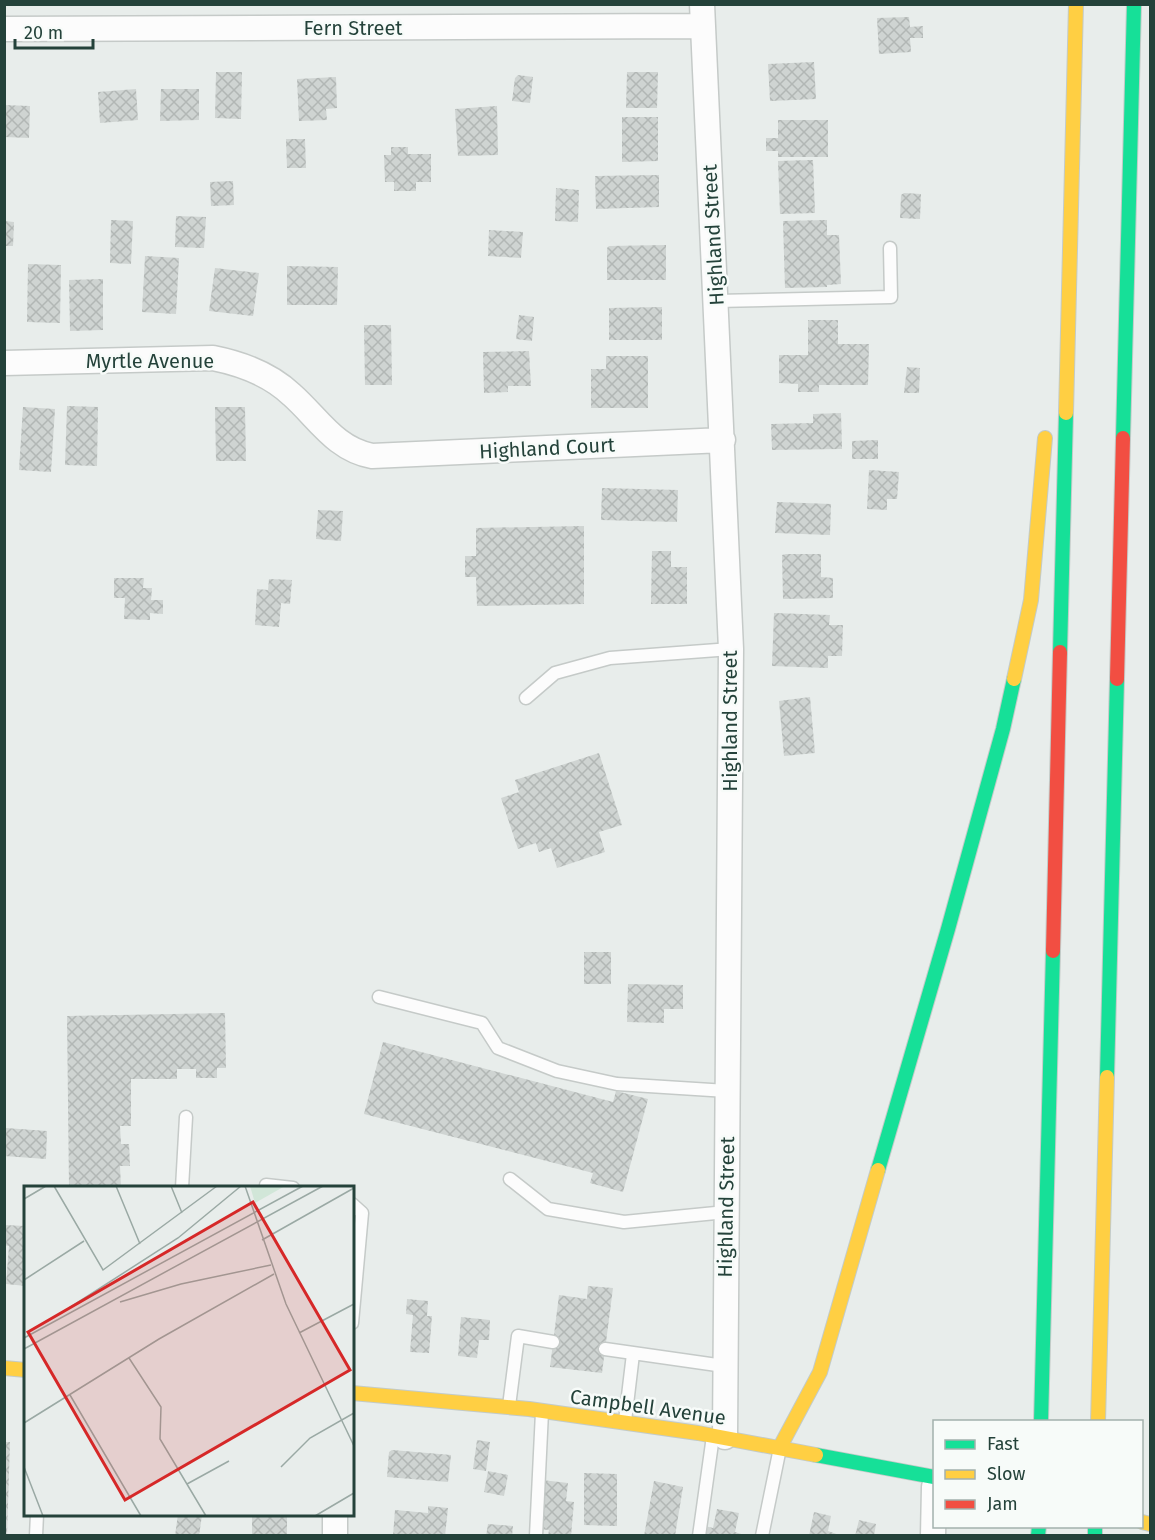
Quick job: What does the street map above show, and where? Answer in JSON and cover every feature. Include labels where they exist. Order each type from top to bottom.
[{"type":"main road","points":[[1041,1420],[1076,4]]},
{"type":"main road","points":[[1098,1420],[1134,4]]},
{"type":"main road","points":[[1146,4],[1147,39]]},
{"type":"main road","points":[[1054,325],[1074,86]]},
{"type":"main road","points":[[780,1447],[820,1372],[1003,729],[1031,600],[1046,421]]},
{"type":"main road","points":[[4,1368],[24,1370]]},
{"type":"main road","name":"Campbell Avenue","points":[[354,1393],[509,1407],[719,1436],[933,1477]]},
{"type":"street","name":"Fern Street","points":[[4,29],[702,15]]},
{"type":"street","name":"Highland Street","points":[[702,15],[731,649],[724,1366],[719,1436]]},
{"type":"street","name":"Myrtle Avenue","points":[[4,363],[213,358],[231,362],[265,375],[281,386],[344,446],[372,456]]},
{"type":"street","name":"Highland Court","points":[[372,456],[723,440]]},
{"type":"street","points":[[335,1516],[335,1536]]},
{"type":"lane","points":[[716,302],[891,297],[890,248]]},
{"type":"lane","points":[[526,698],[555,674],[609,658],[731,649]]},
{"type":"lane","points":[[379,997],[482,1023],[498,1048],[557,1071],[617,1084],[727,1091]]},
{"type":"lane","points":[[182,1186],[186,1117]]},
{"type":"lane","points":[[510,1179],[548,1209],[624,1222],[726,1212]]},
{"type":"lane","points":[[354,1206],[363,1213],[354,1303]]},
{"type":"lane","points":[[509,1407],[518,1336],[553,1342]]},
{"type":"lane","points":[[605,1349],[724,1366]]},
{"type":"lane","points":[[625,1423],[633,1354]]},
{"type":"lane","points":[[536,1536],[542,1411]]},
{"type":"lane","points":[[699,1536],[719,1436]]},
{"type":"lane","points":[[762,1536],[780,1447]]},
{"type":"lane","points":[[36,1536],[37,1516]]},
{"type":"building","points":[[909,17],[910,27],[923,26],[923,38],[910,38],[911,52],[879,54],[877,18]]},
{"type":"building","points":[[814,62],[816,99],[770,101],[768,64]]},
{"type":"building","points":[[216,72],[242,72],[241,119],[215,118]]},
{"type":"building","points":[[627,72],[658,72],[657,108],[626,108]]},
{"type":"building","points":[[518,75],[533,77],[530,103],[512,101],[515,78]]},
{"type":"building","points":[[336,77],[337,108],[326,109],[327,120],[299,121],[297,79]]},
{"type":"building","points":[[136,89],[138,120],[100,123],[98,92]]},
{"type":"building","points":[[161,89],[199,89],[199,120],[160,121]]},
{"type":"building","points":[[4,105],[30,106],[29,138],[4,137]]},
{"type":"building","points":[[497,106],[498,155],[458,156],[455,109]]},
{"type":"building","points":[[622,117],[658,117],[658,161],[622,162]]},
{"type":"building","points":[[778,120],[828,120],[828,157],[778,157],[778,151],[766,151],[766,138],[778,138]]},
{"type":"building","points":[[286,139],[305,139],[306,168],[287,168]]},
{"type":"building","points":[[391,147],[408,147],[408,154],[431,154],[431,182],[416,182],[416,191],[394,191],[394,182],[385,182],[384,155],[391,155]]},
{"type":"building","points":[[813,160],[815,213],[780,214],[778,161]]},
{"type":"building","points":[[659,175],[659,207],[596,209],[595,176]]},
{"type":"building","points":[[233,181],[234,205],[211,206],[210,182]]},
{"type":"building","points":[[556,188],[579,190],[578,222],[555,221]]},
{"type":"building","points":[[904,193],[921,194],[920,219],[900,218],[901,195]]},
{"type":"building","points":[[176,216],[206,217],[204,248],[175,247]]},
{"type":"building","points":[[111,220],[133,221],[131,264],[110,263]]},
{"type":"building","points":[[827,220],[827,235],[839,235],[841,284],[827,285],[827,287],[785,288],[783,221]]},
{"type":"building","points":[[4,221],[14,222],[13,246],[4,246]]},
{"type":"building","points":[[489,230],[523,232],[521,258],[488,256]]},
{"type":"building","points":[[666,245],[666,280],[607,280],[607,248],[609,246]]},
{"type":"building","points":[[145,256],[179,258],[176,314],[142,312]]},
{"type":"building","points":[[28,264],[61,265],[60,323],[27,322]]},
{"type":"building","points":[[287,266],[338,267],[337,305],[287,305]]},
{"type":"building","points":[[215,268],[259,273],[253,316],[209,311]]},
{"type":"building","points":[[103,279],[103,330],[70,331],[69,280]]},
{"type":"building","points":[[662,307],[662,340],[609,340],[609,308]]},
{"type":"building","points":[[519,315],[534,317],[532,341],[516,339]]},
{"type":"building","points":[[808,320],[838,320],[838,344],[869,344],[868,385],[819,385],[819,392],[798,392],[798,384],[779,383],[779,355],[808,355]]},
{"type":"building","points":[[364,325],[391,325],[392,385],[365,385]]},
{"type":"building","points":[[529,351],[531,386],[508,386],[508,392],[484,393],[483,352]]},
{"type":"building","points":[[606,356],[648,356],[648,408],[591,408],[591,369],[606,369]]},
{"type":"building","points":[[907,367],[920,368],[919,393],[904,393]]},
{"type":"building","points":[[67,406],[98,407],[97,466],[65,465]]},
{"type":"building","points":[[23,407],[55,409],[51,472],[19,470]]},
{"type":"building","points":[[215,407],[245,407],[246,461],[216,461]]},
{"type":"building","points":[[841,413],[842,449],[772,450],[771,424],[813,423],[813,414]]},
{"type":"building","points":[[878,440],[878,459],[852,459],[852,441]]},
{"type":"building","points":[[869,470],[899,472],[897,499],[887,499],[887,510],[867,509]]},
{"type":"building","points":[[602,488],[678,490],[677,522],[601,520]]},
{"type":"building","points":[[777,502],[831,504],[830,535],[775,533]]},
{"type":"building","points":[[318,510],[343,511],[341,541],[316,539]]},
{"type":"building","points":[[584,526],[584,604],[477,606],[476,577],[465,577],[465,556],[476,556],[476,528]]},
{"type":"building","points":[[652,551],[671,551],[671,567],[687,567],[687,604],[651,604]]},
{"type":"building","points":[[821,554],[821,577],[833,578],[833,598],[783,599],[782,555]]},
{"type":"building","points":[[114,578],[144,578],[143,588],[152,588],[151,600],[163,600],[163,614],[150,613],[150,620],[124,619],[125,598],[114,598]]},
{"type":"building","points":[[269,579],[292,580],[290,604],[281,603],[279,627],[255,625],[257,589],[268,590]]},
{"type":"building","points":[[774,613],[830,615],[829,625],[843,625],[842,656],[828,656],[828,668],[772,666]]},
{"type":"building","points":[[810,697],[815,753],[784,756],[779,701]]},
{"type":"building","points":[[599,753],[622,825],[599,832],[605,852],[557,868],[551,848],[539,852],[536,843],[518,849],[501,798],[519,792],[515,780]]},
{"type":"building","points":[[584,952],[611,952],[611,984],[584,984]]},
{"type":"building","points":[[628,984],[683,985],[683,1009],[664,1009],[664,1023],[627,1022]]},
{"type":"building","points":[[225,1013],[226,1068],[217,1068],[217,1078],[196,1078],[196,1069],[177,1069],[177,1079],[131,1079],[131,1126],[120,1126],[121,1144],[129,1144],[130,1166],[120,1166],[121,1186],[69,1186],[67,1016]]},
{"type":"building","points":[[383,1042],[613,1102],[616,1091],[648,1099],[623,1192],[590,1183],[593,1173],[364,1114]]},
{"type":"building","points":[[6,1128],[47,1131],[46,1159],[4,1156]]},
{"type":"building","points":[[4,1225],[24,1226],[24,1286],[6,1284],[9,1246],[4,1245]]},
{"type":"building","points":[[588,1286],[613,1288],[602,1373],[550,1367],[559,1295],[587,1299]]},
{"type":"building","points":[[407,1299],[428,1301],[427,1316],[432,1316],[429,1353],[410,1352],[413,1315],[406,1314]]},
{"type":"building","points":[[461,1317],[490,1320],[489,1340],[479,1340],[477,1358],[458,1356]]},
{"type":"building","points":[[477,1440],[490,1442],[486,1471],[473,1469]]},
{"type":"building","points":[[4,1442],[10,1442],[7,1536],[4,1536]]},
{"type":"building","points":[[392,1450],[451,1455],[448,1482],[387,1477],[389,1452]]},
{"type":"building","points":[[488,1471],[508,1475],[504,1496],[484,1492]]},
{"type":"building","points":[[584,1473],[617,1474],[617,1526],[584,1525]]},
{"type":"building","points":[[542,1480],[568,1483],[566,1501],[574,1502],[571,1536],[548,1536],[549,1530],[537,1529]]},
{"type":"building","points":[[654,1481],[683,1487],[675,1536],[644,1536]]},
{"type":"building","points":[[428,1506],[448,1508],[445,1536],[393,1536],[395,1510],[428,1513]]},
{"type":"building","points":[[717,1509],[739,1513],[735,1532],[747,1536],[703,1536],[705,1526],[713,1528]]},
{"type":"building","points":[[814,1512],[831,1516],[828,1531],[842,1536],[809,1536]]},
{"type":"building","points":[[178,1516],[202,1516],[199,1536],[175,1536]]},
{"type":"building","points":[[287,1516],[287,1536],[252,1536],[252,1517]]},
{"type":"building","points":[[859,1520],[876,1524],[874,1536],[855,1536]]},
{"type":"building","points":[[488,1524],[513,1526],[512,1536],[486,1536]]},
{"type":"traffic: fast","points":[[1123,438],[1134,4]]},
{"type":"traffic: fast","points":[[1060,652],[1066,413]]},
{"type":"traffic: fast","points":[[878,1170],[948,929],[1003,729],[1014,679]]},
{"type":"traffic: fast","points":[[1107,1077],[1117,679]]},
{"type":"traffic: fast","points":[[1041,1420],[1053,951]]},
{"type":"traffic: fast","points":[[816,1455],[933,1477]]},
{"type":"traffic: fast","points":[[1038,1536],[1039,1528]]},
{"type":"traffic: fast","points":[[1095,1528],[1095,1536]]},
{"type":"traffic: slow","points":[[1066,413],[1076,4]]},
{"type":"traffic: slow","points":[[1014,679],[1031,600],[1045,438]]},
{"type":"traffic: slow","points":[[1098,1420],[1107,1077]]},
{"type":"traffic: slow","points":[[780,1447],[820,1372],[878,1170]]},
{"type":"traffic: slow","points":[[4,1368],[24,1370]]},
{"type":"traffic: slow","points":[[354,1393],[529,1409],[698,1433],[816,1455]]},
{"type":"traffic: slow","points":[[1143,1522],[1150,1524]]},
{"type":"traffic: jam","points":[[1117,679],[1123,438]]},
{"type":"traffic: jam","points":[[1053,951],[1060,652]]}]
